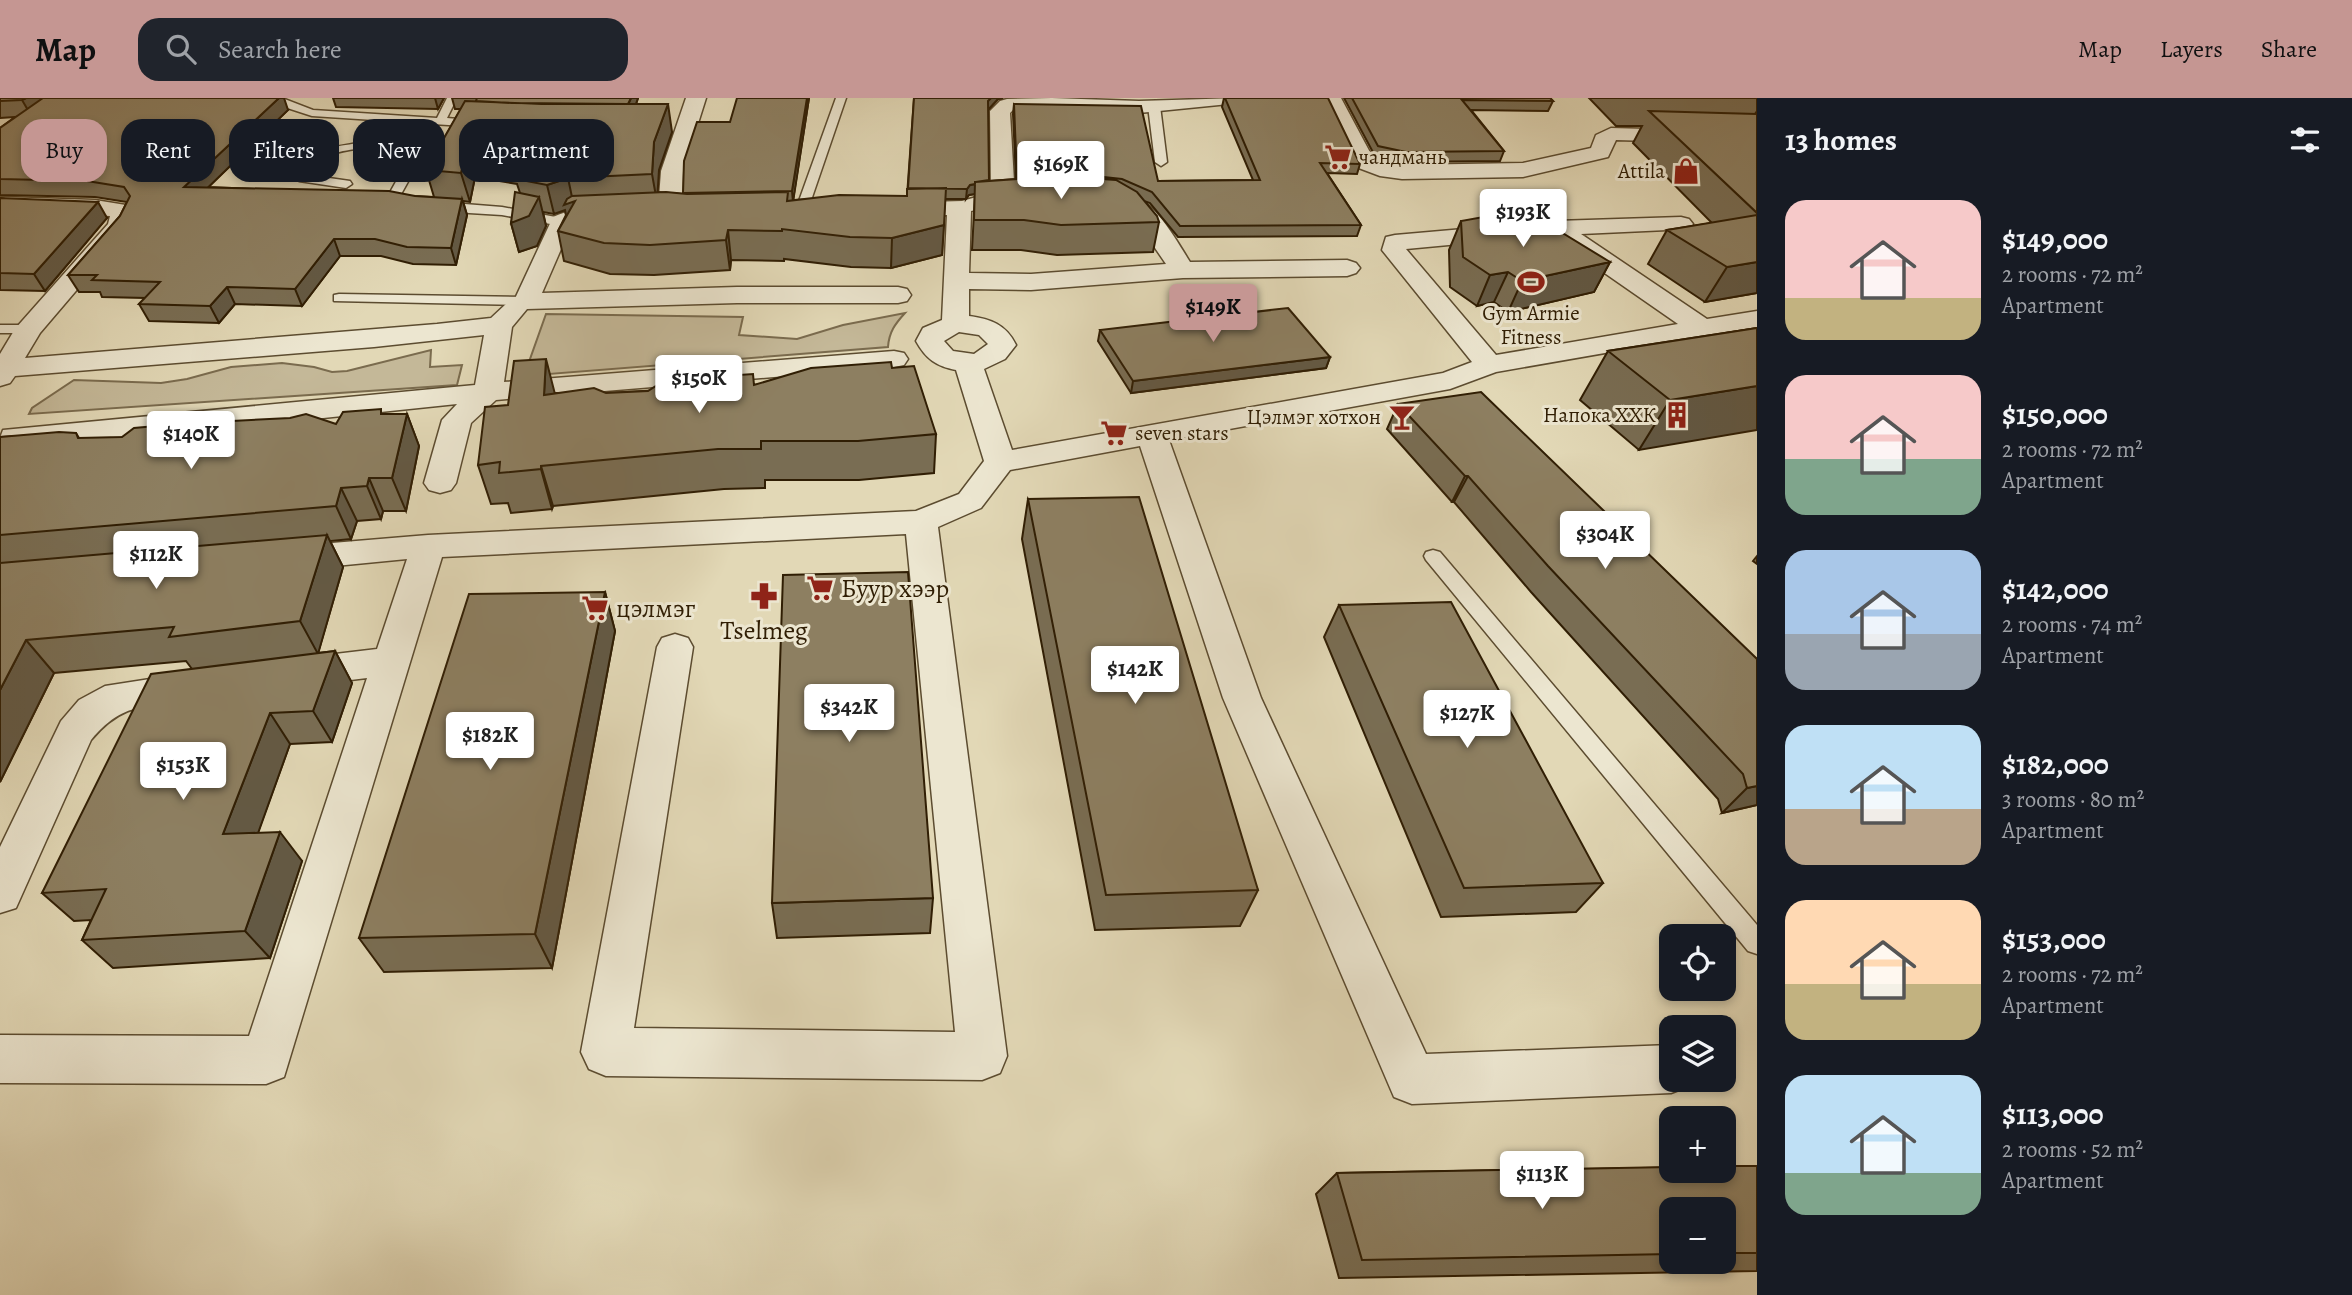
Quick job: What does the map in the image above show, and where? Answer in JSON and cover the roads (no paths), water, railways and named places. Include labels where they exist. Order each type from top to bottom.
[{"type":"street","points":[[670,211],[671,171],[678,125],[696,98]]},
{"type":"street","points":[[1003,198],[1000,111],[1007,105],[1154,106],[1229,98]]},
{"type":"street","points":[[1331,98],[1364,162],[1380,169],[1402,172],[1523,170],[1600,152],[1604,140],[1611,134],[1757,138]]},
{"type":"street","points":[[870,211],[959,207],[1003,198],[1030,197]]},
{"type":"street","points":[[1095,197],[1127,200],[1142,211],[1183,270]]},
{"type":"street","points":[[0,204],[95,207],[124,211],[119,226],[29,329],[2,371]]},
{"type":"street","points":[[955,324],[959,207]]},
{"type":"street","points":[[2,371],[421,335],[499,325],[525,301],[561,222],[574,216],[670,211],[691,214],[728,213]]},
{"type":"street","points":[[777,212],[811,212]]},
{"type":"street","points":[[1489,365],[1394,250],[1395,242],[1556,228],[1681,224]]},
{"type":"street","points":[[1556,228],[1757,366]]},
{"type":"street","points":[[955,281],[1031,282],[1183,270],[1347,268]]},
{"type":"street","points":[[525,301],[737,295],[898,295]]},
{"type":"street","points":[[248,562],[428,546],[921,522],[970,501],[1000,462],[1151,433],[1460,390],[1489,365],[1757,319]]},
{"type":"street","points":[[955,324],[983,327],[1000,338],[1002,345],[998,352],[980,361],[968,363],[953,361],[933,349],[930,341],[933,334],[955,324]]},
{"type":"street","points":[[440,483],[457,420],[488,392],[499,325]]},
{"type":"street","points":[[12,436],[236,418],[488,392],[894,359]]},
{"type":"street","points":[[968,363],[1000,462]]},
{"type":"street","points":[[1151,433],[1242,698],[1412,1079],[1659,1069]]},
{"type":"street","points":[[675,647],[606,1052],[982,1056],[921,522]]},
{"type":"street","points":[[0,1059],[266,1060],[428,546]]},
{"type":"street","points":[[0,894],[75,732],[93,711],[119,696],[393,661]]},
{"type":"lane","points":[[277,98],[279,102],[312,113],[414,119]]},
{"type":"lane","points":[[442,119],[452,98]]},
{"type":"lane","points":[[811,212],[841,98]]},
{"type":"lane","points":[[1154,106],[1161,162]]},
{"type":"lane","points":[[346,184],[303,178],[300,169],[308,159],[324,150],[353,145]]},
{"type":"lane","points":[[402,182],[394,196],[398,202],[502,211],[561,222]]},
{"type":"lane","points":[[339,299],[525,301]]},
{"type":"lane","points":[[0,329],[29,329]]},
{"type":"lane","points":[[1433,556],[1757,943]]},
{"type":"place","name":"чандмань","points":[[1338,157]]},
{"type":"place","name":"Attila","points":[[1686,171]]},
{"type":"place","name":"Gym Armie Fitness","points":[[1531,282]]},
{"type":"place","name":"Напока ХХК","points":[[1677,415]]},
{"type":"place","name":"Цэлмэг хотхон","points":[[1402,417]]},
{"type":"place","name":"seven stars","points":[[1114,433]]},
{"type":"place","name":"Буур хээр","points":[[820,588]]},
{"type":"place","name":"Tselmeg","points":[[764,596]]},
{"type":"place","name":"цэлмэг","points":[[595,608]]}]
